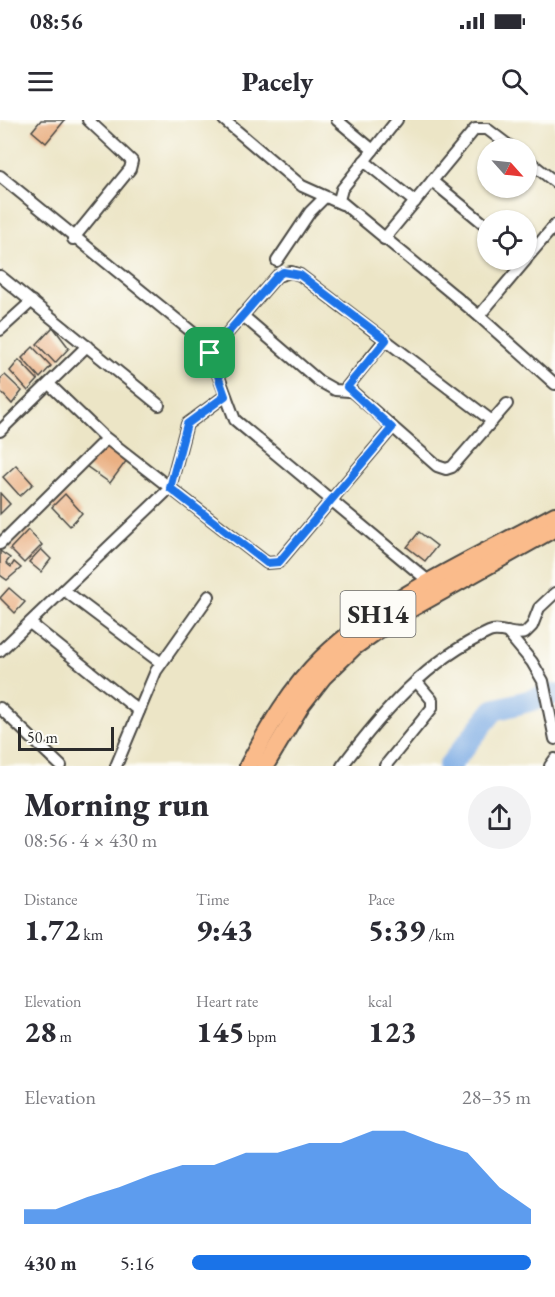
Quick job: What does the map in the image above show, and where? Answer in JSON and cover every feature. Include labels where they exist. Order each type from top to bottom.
[{"type":"main road","name":"SH14","points":[[265,766],[302,704],[346,654],[435,588],[555,515]]},
{"type":"main road","name":"SH14","points":[[248,766],[291,694],[321,658],[358,626],[555,528]]},
{"type":"street","points":[[74,239],[130,169],[132,160],[88,120]]},
{"type":"street","points":[[224,120],[302,186],[342,204],[479,316],[555,384]]},
{"type":"street","points":[[337,120],[373,150]]},
{"type":"street","points":[[342,204],[339,200],[342,189],[397,120]]},
{"type":"street","points":[[384,238],[479,127],[487,129],[499,138]]},
{"type":"street","points":[[364,162],[415,202]]},
{"type":"street","points":[[537,168],[555,182]]},
{"type":"street","points":[[0,176],[74,239],[192,332],[210,353],[235,420],[435,588]]},
{"type":"street","points":[[432,181],[477,218]]},
{"type":"street","points":[[278,261],[310,212],[325,196]]},
{"type":"street","points":[[537,246],[555,225]]},
{"type":"street","points":[[479,316],[517,270]]},
{"type":"street","points":[[210,353],[277,276],[291,272],[300,275],[492,421]]},
{"type":"street","points":[[0,276],[159,405]]},
{"type":"street","points":[[0,330],[32,301]]},
{"type":"street","points":[[242,315],[319,381],[335,390],[349,391]]},
{"type":"street","points":[[386,340],[347,387],[437,466],[446,469],[507,404]]},
{"type":"street","points":[[0,431],[87,346]]},
{"type":"street","points":[[49,384],[106,439],[267,563],[273,564],[279,562],[392,428]]},
{"type":"street","points":[[0,651],[170,488],[187,424],[225,396]]},
{"type":"street","points":[[0,544],[106,439]]},
{"type":"street","points":[[64,590],[161,663]]},
{"type":"street","points":[[342,766],[364,736],[436,662],[488,632],[521,635],[529,630],[536,612],[555,593]]},
{"type":"street","points":[[116,766],[161,663],[209,596]]},
{"type":"street","points":[[30,623],[139,711]]},
{"type":"street","points":[[507,632],[532,662],[543,681],[555,739]]},
{"type":"street","points":[[385,766],[432,708],[432,700],[416,681]]},
{"type":"street","points":[[0,708],[61,766]]},
{"type":"street","points":[[550,766],[555,759]]},
{"type":"building","points":[[41,120],[65,120],[46,143],[32,131]]},
{"type":"building","points":[[53,327],[69,348],[55,363],[37,344]]},
{"type":"building","points":[[33,347],[51,366],[40,378],[22,358]]},
{"type":"building","points":[[19,360],[38,380],[28,391],[10,371]]},
{"type":"building","points":[[5,375],[22,391],[12,404],[0,391],[0,379]]},
{"type":"building","points":[[106,443],[127,460],[110,483],[86,466]]},
{"type":"building","points":[[16,465],[33,484],[20,496],[3,477]]},
{"type":"building","points":[[0,493],[10,504],[0,514]]},
{"type":"building","points":[[65,494],[82,513],[70,526],[52,507]]},
{"type":"building","points":[[28,530],[42,545],[24,563],[10,549]]},
{"type":"building","points":[[419,532],[437,546],[425,561],[407,547]]},
{"type":"building","points":[[41,549],[51,559],[41,572],[29,562]]},
{"type":"building","points":[[0,551],[10,558],[6,563],[11,567],[14,562],[21,568],[7,580],[0,575]]},
{"type":"building","points":[[9,588],[25,602],[15,613],[0,598]]},
{"type":"waterway","points":[[449,766],[494,710],[555,694]]},
{"type":"route","points":[[283,272],[300,275],[386,340],[347,387],[392,428],[279,562],[273,564],[267,563],[170,488],[184,429],[190,419],[225,396],[210,353],[283,272]]}]
